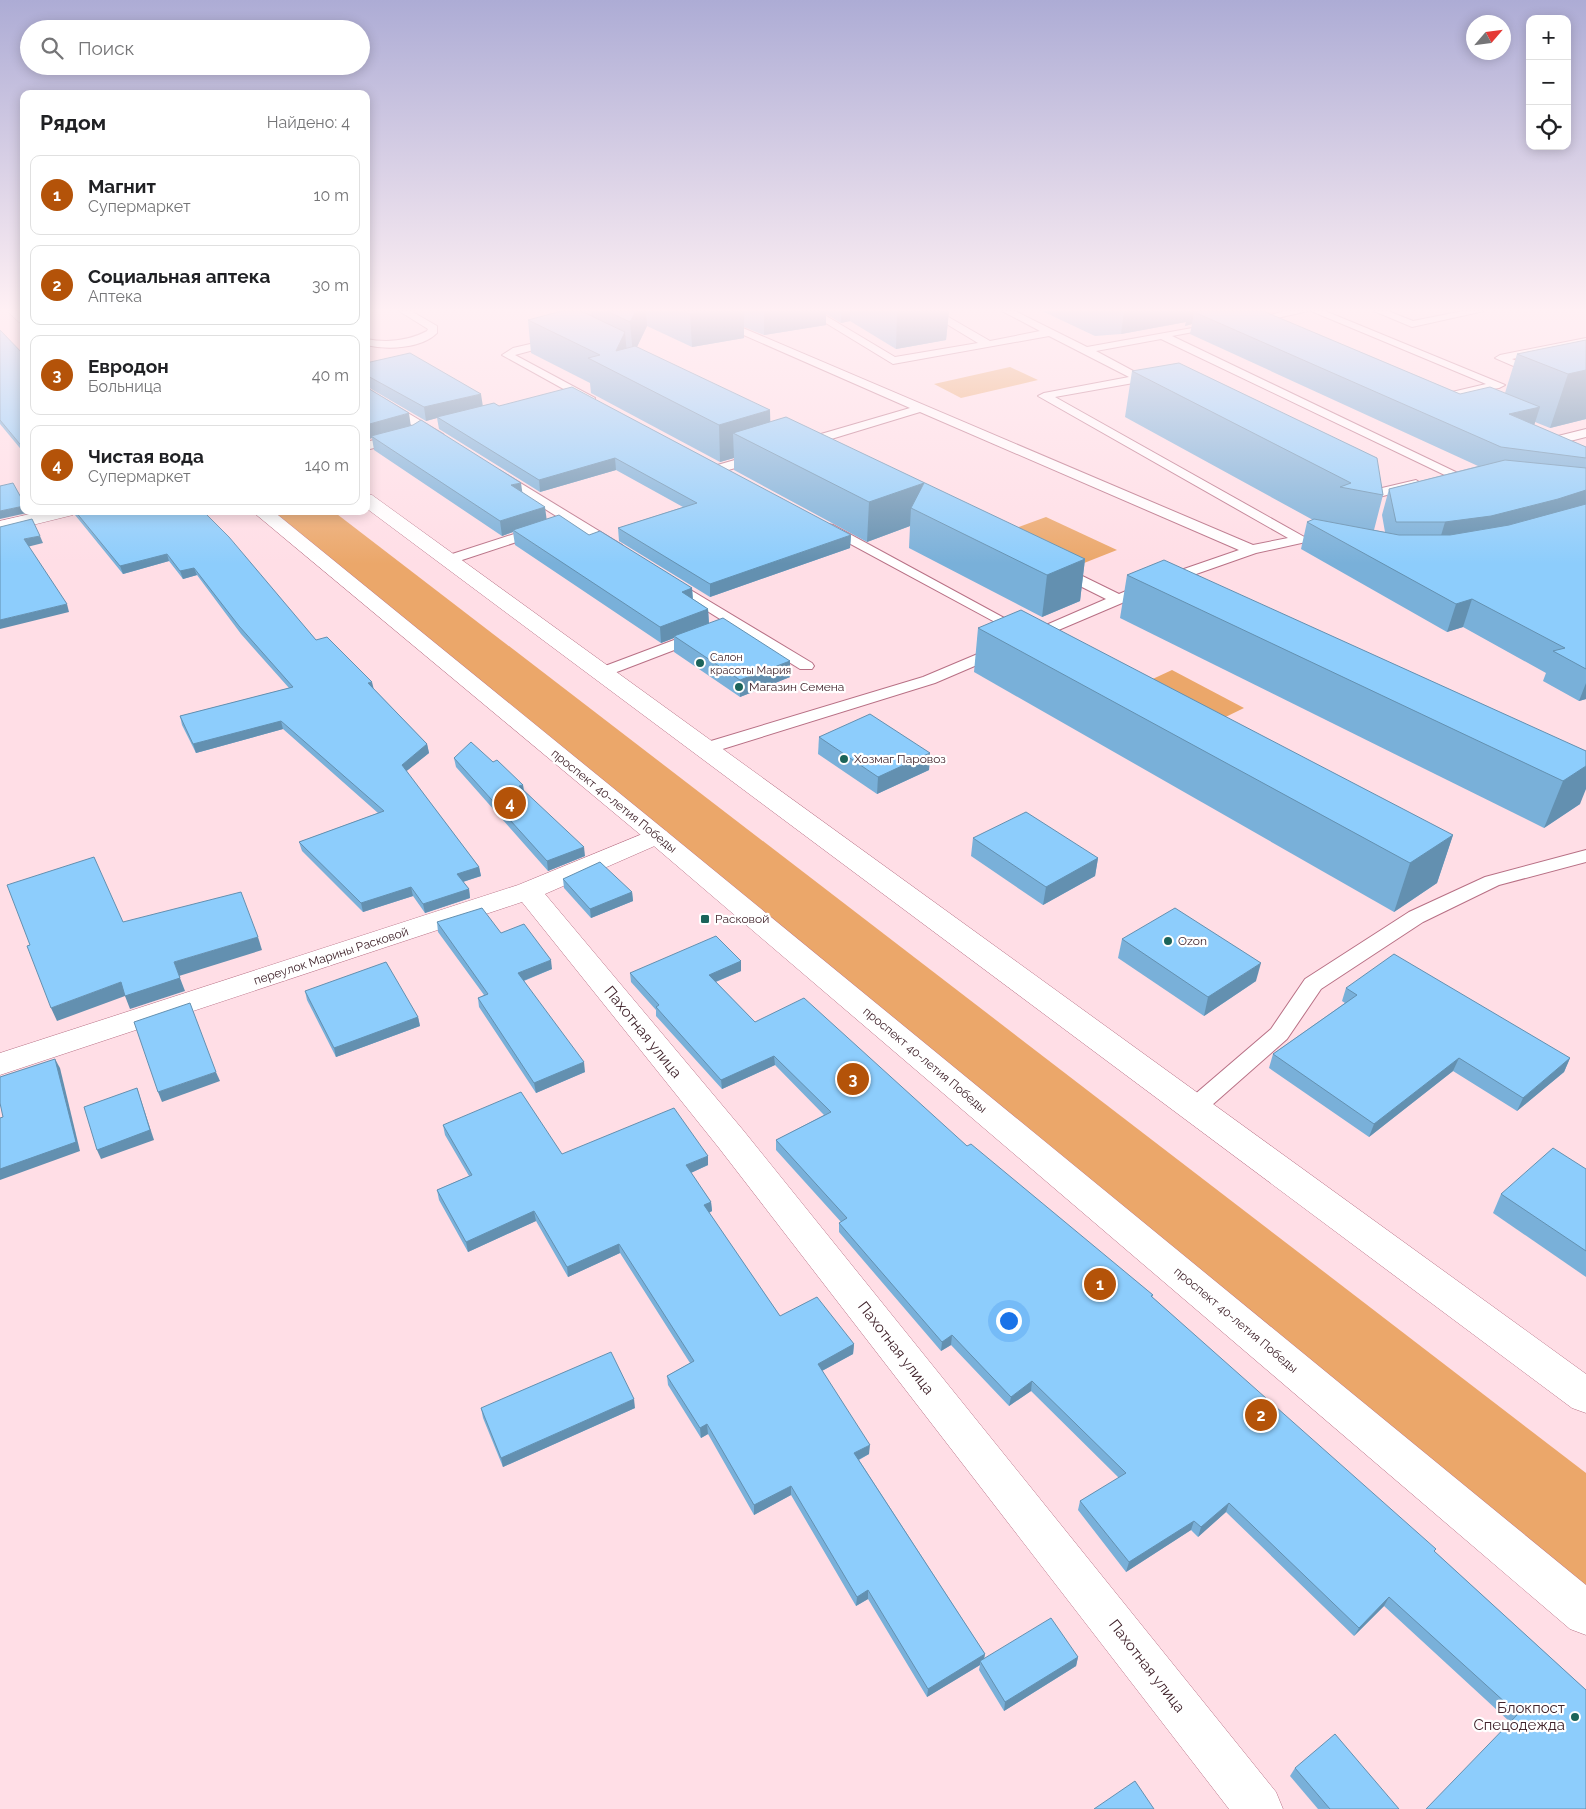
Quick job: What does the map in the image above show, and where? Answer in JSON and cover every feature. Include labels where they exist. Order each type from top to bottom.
[{"type":"main road","points":[[370,502],[451,559],[1586,1396]]},
{"type":"main road","points":[[0,527],[50,515]]},
{"type":"main road","name":"проспект 40-летия Победы","points":[[266,515],[657,836],[1586,1613]]},
{"type":"main road","name":"переулок Марины Расковой","points":[[0,1064],[528,891],[657,836]]},
{"type":"main road","name":"Пахотная улица","points":[[528,891],[743,1154],[1259,1809]]},
{"type":"lane","points":[[373,395],[448,442]]},
{"type":"lane","points":[[582,395],[606,408]]},
{"type":"lane","points":[[886,395],[1252,550]]},
{"type":"lane","points":[[707,748],[929,680],[1157,583],[1252,550],[1306,540],[1044,396],[1047,395]]},
{"type":"lane","points":[[1289,395],[1460,476],[1368,496]]},
{"type":"lane","points":[[1459,395],[1473,401]]},
{"type":"lane","points":[[735,478],[714,467],[779,451],[799,441],[917,409]]},
{"type":"lane","points":[[370,445],[411,434],[424,427],[442,422]]},
{"type":"lane","points":[[1586,433],[1558,437],[1586,448]]},
{"type":"lane","points":[[799,441],[821,452]]},
{"type":"lane","points":[[490,468],[629,556]]},
{"type":"lane","points":[[451,559],[572,520]]},
{"type":"lane","points":[[814,520],[1031,637]]},
{"type":"lane","points":[[1049,565],[1119,600]]},
{"type":"lane","points":[[653,571],[806,666]]},
{"type":"lane","points":[[1157,583],[1175,592]]},
{"type":"lane","points":[[603,672],[735,622]]},
{"type":"lane","points":[[1195,1107],[1279,1034],[1313,984],[1408,922],[1492,881],[1586,856]]},
{"type":"shaded area","points":[[956,395],[972,395],[961,398]]},
{"type":"shaded area","points":[[277,515],[338,515],[1586,1473],[1586,1597]]},
{"type":"shaded area","points":[[1046,517],[1117,550],[1079,565],[1008,531]]},
{"type":"shaded area","points":[[1172,670],[1244,708],[1201,729],[1129,690]]},
{"type":"building","points":[[0,395],[20,395],[20,444],[0,420]]},
{"type":"building","points":[[370,395],[380,395],[409,413],[370,424]]},
{"type":"building","points":[[403,395],[475,395],[424,407]]},
{"type":"building","points":[[540,395],[588,395],[851,535],[710,584],[618,528],[697,503],[615,458],[539,480],[437,417],[494,403],[499,406]]},
{"type":"building","points":[[661,395],[739,395],[770,410],[719,425]]},
{"type":"building","points":[[1180,395],[1247,395],[1377,458],[1383,495],[1340,487],[1351,483]]},
{"type":"building","points":[[1384,395],[1511,395],[1540,407],[1509,414],[1586,447],[1586,458],[1501,447]]},
{"type":"building","points":[[786,417],[1085,559],[1047,575],[911,508],[924,483],[869,502],[733,433]]},
{"type":"building","points":[[421,420],[521,483],[511,485],[545,507],[500,521],[371,436],[413,425]]},
{"type":"building","points":[[1505,460],[1586,468],[1586,490],[1491,516],[1445,522],[1396,522],[1389,489]]},
{"type":"building","points":[[13,483],[20,496],[20,507],[0,511],[0,486]]},
{"type":"building","points":[[1586,504],[1586,669],[1553,651],[1565,648],[1472,599],[1456,604],[1307,522],[1314,519],[1399,535],[1450,535],[1509,525]]},
{"type":"building","points":[[78,515],[207,515],[229,537],[316,640],[327,637],[372,682],[368,683],[427,744],[402,765],[479,867],[457,874],[469,889],[423,904],[411,887],[361,903],[299,842],[384,811],[281,721],[193,744],[180,716],[293,687],[239,626],[194,568],[180,571],[167,554],[120,566]]},
{"type":"building","points":[[559,515],[589,535],[600,531],[692,588],[682,592],[708,609],[660,627],[513,530]]},
{"type":"building","points":[[32,519],[40,536],[24,539],[67,604],[0,620],[0,527]]},
{"type":"building","points":[[1164,560],[1586,751],[1586,766],[1563,781],[1127,575]]},
{"type":"building","points":[[1021,610],[1453,835],[1410,863],[978,628]]},
{"type":"building","points":[[723,618],[790,661],[740,680],[674,636]]},
{"type":"building","points":[[870,714],[930,753],[878,777],[819,737]]},
{"type":"building","points":[[471,742],[493,762],[497,760],[523,785],[519,786],[584,847],[547,861],[454,758]]},
{"type":"building","points":[[1026,812],[1098,858],[1046,887],[973,838]]},
{"type":"building","points":[[94,857],[123,922],[241,892],[258,937],[174,962],[180,978],[125,996],[121,982],[51,1008],[27,946],[30,945],[7,885]]},
{"type":"building","points":[[600,862],[632,892],[590,909],[563,879]]},
{"type":"building","points":[[482,908],[501,933],[524,924],[551,960],[518,973],[584,1062],[534,1083],[478,998],[488,994],[437,922]]},
{"type":"building","points":[[1175,908],[1261,963],[1208,997],[1122,939]]},
{"type":"building","points":[[716,936],[741,961],[709,975],[755,1022],[804,998],[967,1146],[971,1144],[1153,1295],[1151,1296],[1436,1549],[1434,1551],[1586,1690],[1586,1809],[1426,1809],[1518,1714],[1389,1597],[1359,1628],[1229,1503],[1201,1527],[1194,1521],[1129,1562],[1080,1501],[1126,1473],[1032,1381],[1011,1397],[952,1335],[942,1342],[839,1223],[847,1218],[776,1140],[831,1112],[774,1056],[721,1080],[656,1007],[659,1005],[630,973]]},
{"type":"building","points":[[1394,954],[1570,1058],[1523,1098],[1459,1058],[1374,1124],[1273,1054],[1357,995],[1346,988]]},
{"type":"building","points":[[386,962],[418,1017],[334,1048],[305,991]]},
{"type":"building","points":[[190,1003],[216,1072],[158,1092],[134,1022]]},
{"type":"building","points":[[55,1059],[76,1142],[0,1169],[0,1118],[3,1117],[0,1103],[0,1077]]},
{"type":"building","points":[[137,1088],[150,1130],[97,1150],[84,1107]]},
{"type":"building","points":[[521,1092],[562,1154],[674,1108],[708,1156],[686,1165],[711,1202],[704,1205],[780,1316],[817,1297],[854,1344],[818,1364],[870,1445],[854,1453],[985,1654],[928,1689],[868,1590],[857,1597],[791,1486],[754,1505],[707,1424],[700,1428],[667,1376],[694,1361],[619,1244],[567,1267],[534,1211],[466,1242],[437,1190],[472,1175],[443,1125]]},
{"type":"building","points":[[1553,1148],[1586,1169],[1586,1251],[1501,1194]]},
{"type":"building","points":[[611,1352],[634,1399],[501,1458],[481,1408]]},
{"type":"building","points":[[1051,1618],[1078,1657],[1005,1702],[980,1661]]},
{"type":"building","points":[[1335,1734],[1399,1809],[1330,1809],[1295,1768]]},
{"type":"building","points":[[1135,1781],[1154,1809],[1094,1809]]},
{"type":"place","name":"Салон красоты Мария","points":[[700,663]]},
{"type":"place","name":"Магазин Семена","points":[[739,687]]},
{"type":"place","name":"Хозмаг Паровоз","points":[[844,759]]},
{"type":"place","name":"Чистая вода","points":[[510,803]]},
{"type":"place","name":"Расковой","points":[[705,919]]},
{"type":"place","name":"Ozon","points":[[1168,941]]},
{"type":"place","name":"Евродон","points":[[853,1079]]},
{"type":"place","name":"Магнит","points":[[1100,1284]]},
{"type":"place","name":"Социальная аптека","points":[[1261,1415]]},
{"type":"place","name":"Блокпост Спецодежда","points":[[1575,1717]]}]
